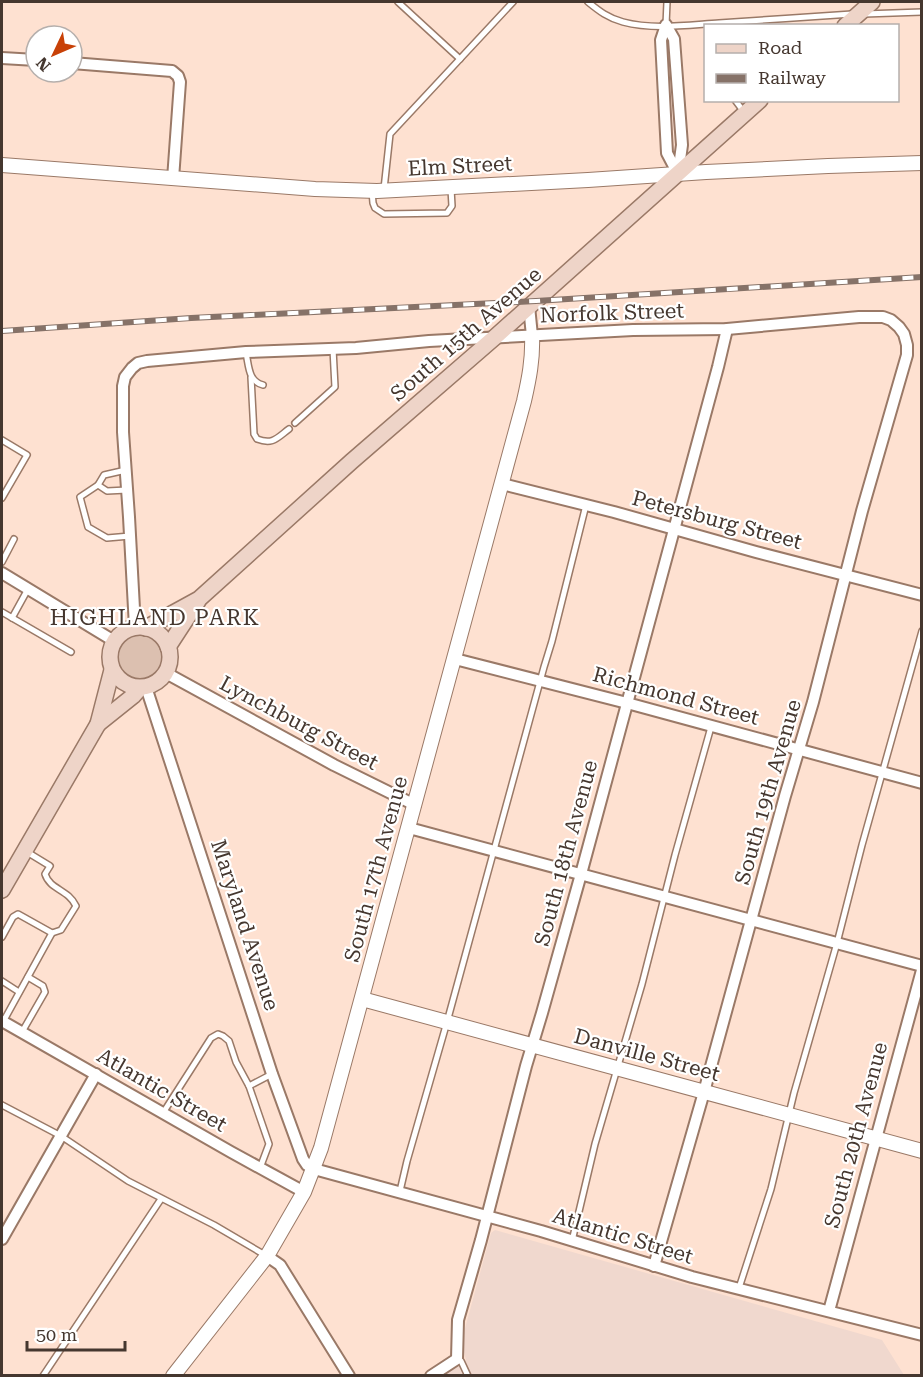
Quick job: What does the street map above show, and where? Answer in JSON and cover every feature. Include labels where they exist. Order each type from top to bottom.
[{"type":"main road","points":[[846,24],[858,8],[872,2]]},
{"type":"main road","name":"South 15th Avenue","points":[[168,647],[199,599],[758,102]]},
{"type":"main road","name":"South 15th Avenue","points":[[140,628],[199,599]]},
{"type":"main road","points":[[140,628],[155,632],[163,638],[168,647],[170,660],[166,673],[154,684],[132,687],[124,683],[112,670],[110,650],[120,634],[127,630],[140,628]]},
{"type":"main road","points":[[2,890],[98,724],[112,670]]},
{"type":"main road","points":[[98,724],[143,687]]},
{"type":"street","points":[[666,25],[661,40],[667,153],[678,174]]},
{"type":"street","points":[[2,58],[24,59]]},
{"type":"street","points":[[84,64],[172,71],[178,76],[180,82],[173,178]]},
{"type":"street","name":"Elm Street","points":[[2,165],[315,189],[378,191],[921,163]]},
{"type":"street","points":[[529,306],[532,336]]},
{"type":"street","name":"Norfolk Street","points":[[126,470],[123,386],[125,377],[132,368],[143,362],[246,352],[333,349],[633,330],[727,328],[847,318],[883,317],[899,327]]},
{"type":"street","name":"South 19th Avenue","points":[[654,1266],[813,702],[862,511],[907,355],[904,334],[899,327]]},
{"type":"street","name":"South 18th Avenue","points":[[457,1359],[458,1320],[581,874],[727,328]]},
{"type":"street","name":"South 17th Avenue","points":[[173,1376],[267,1256],[304,1192],[314,1169],[524,401],[531,368],[532,336]]},
{"type":"street","points":[[126,470],[130,536],[140,628]]},
{"type":"street","name":"Petersburg Street","points":[[502,484],[921,596]]},
{"type":"street","points":[[2,573],[114,641]]},
{"type":"street","name":"Richmond Street","points":[[455,659],[921,783]]},
{"type":"street","name":"Lynchburg Street","points":[[166,673],[334,765],[415,805]]},
{"type":"street","name":"Maryland Avenue","points":[[143,687],[272,1074],[303,1159],[314,1169]]},
{"type":"street","points":[[409,828],[837,943],[921,968]]},
{"type":"street","name":"South 20th Avenue","points":[[828,1311],[921,968]]},
{"type":"street","name":"Danville Street","points":[[362,999],[921,1151]]},
{"type":"street","name":"Atlantic Street","points":[[2,1021],[304,1192]]},
{"type":"street","points":[[2,1239],[96,1074]]},
{"type":"street","name":"Atlantic Street","points":[[314,1169],[487,1215],[654,1266],[921,1335]]},
{"type":"street","points":[[267,1256],[280,1265],[349,1376]]},
{"type":"street","points":[[431,1376],[457,1359]]},
{"type":"lane","points":[[398,2],[460,59]]},
{"type":"lane","points":[[451,187],[452,206],[447,213],[384,214],[375,208],[373,203],[378,191],[390,134],[513,2]]},
{"type":"lane","points":[[588,2],[602,14],[622,22],[641,25],[666,25],[858,8],[921,12]]},
{"type":"lane","points":[[666,25],[667,2]]},
{"type":"lane","points":[[736,102],[745,114]]},
{"type":"lane","points":[[295,423],[335,387],[333,349]]},
{"type":"lane","points":[[246,352],[251,377],[254,434],[257,439],[269,442],[289,429]]},
{"type":"lane","points":[[251,377],[256,383],[263,385]]},
{"type":"lane","points":[[2,440],[27,455],[2,498]]},
{"type":"lane","points":[[126,470],[104,475],[98,485],[80,497],[88,527],[107,538],[130,536]]},
{"type":"lane","points":[[98,485],[107,491],[127,490]]},
{"type":"lane","points":[[400,1191],[552,641],[586,505]]},
{"type":"lane","points":[[2,562],[14,539]]},
{"type":"lane","points":[[12,618],[28,589]]},
{"type":"lane","points":[[2,612],[71,652]]},
{"type":"lane","points":[[739,1289],[771,1189],[789,1115],[921,631]]},
{"type":"lane","points":[[572,1241],[595,1144],[642,984],[711,727]]},
{"type":"lane","points":[[2,1021],[52,933],[61,930],[76,906],[72,898],[48,881],[45,874],[50,866],[24,851]]},
{"type":"lane","points":[[2,937],[13,917],[18,914],[52,933]]},
{"type":"lane","points":[[22,1032],[45,992],[44,986],[28,977]]},
{"type":"lane","points":[[2,981],[20,992]]},
{"type":"lane","points":[[163,1113],[212,1038],[218,1034],[223,1036],[229,1041],[236,1062],[249,1086],[269,1144],[260,1168]]},
{"type":"lane","points":[[249,1086],[272,1074]]},
{"type":"lane","points":[[2,1105],[60,1136],[128,1182],[214,1225],[267,1256]]},
{"type":"lane","points":[[43,1376],[161,1198]]},
{"type":"lane","points":[[457,1359],[461,1361],[468,1376]]},
{"type":"shaded area","points":[[134,630],[144,630],[157,637],[164,650],[164,660],[157,673],[144,680],[134,680],[125,676],[118,669],[114,660],[114,650],[118,641],[125,634]]},
{"type":"shaded area","points":[[495,1230],[882,1340],[904,1375],[442,1376],[466,1360],[462,1345],[464,1332],[491,1233]]},
{"type":"railway","points":[[2,331],[191,318],[536,301],[922,277]]},
{"type":"district","name":"HIGHLAND PARK","points":[[155,617]]}]
